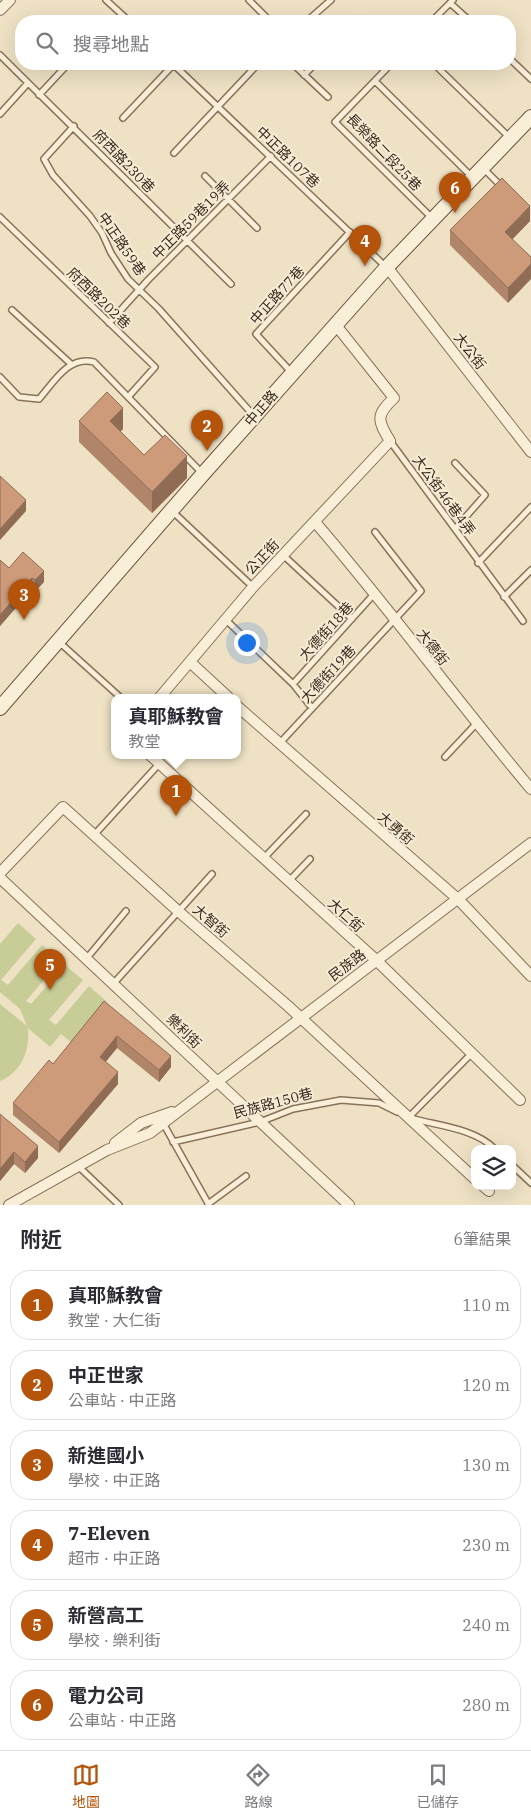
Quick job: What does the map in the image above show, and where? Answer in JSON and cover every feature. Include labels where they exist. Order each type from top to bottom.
[{"type":"street","points":[[0,10],[10,0]]},
{"type":"street","name":"中正路","points":[[0,708],[386,267],[531,117]]},
{"type":"street","name":"大公街","points":[[386,267],[531,452]]},
{"type":"street","points":[[335,324],[394,398],[381,411],[380,419],[381,426],[390,441]]},
{"type":"street","name":"公正街","points":[[163,694],[253,587],[390,441]]},
{"type":"street","name":"大德街","points":[[316,522],[376,592],[394,619],[476,724],[531,789]]},
{"type":"street","points":[[190,662],[225,694]]},
{"type":"street","name":"大勇街","points":[[241,710],[459,900],[531,976]]},
{"type":"street","name":"大仁街","points":[[154,759],[376,960],[520,1100]]},
{"type":"street","name":"大智街","points":[[0,873],[64,807],[96,834],[178,911],[300,1018],[408,1118]]},
{"type":"street","name":"民族路","points":[[9,1205],[107,1150],[150,1133],[180,1109],[219,1083],[300,1018],[459,900],[531,843]]},
{"type":"street","name":"樂利街","points":[[0,878],[349,1205]]},
{"type":"street","name":"民族路","points":[[107,1150],[141,1123],[180,1109]]},
{"type":"street","name":"民族路150巷","points":[[408,1118],[471,1175]]},
{"type":"lane","points":[[106,0],[122,15]]},
{"type":"lane","points":[[249,0],[264,15]]},
{"type":"lane","points":[[314,15],[331,0]]},
{"type":"lane","points":[[438,15],[452,1],[465,15]]},
{"type":"lane","name":"府西路230巷","points":[[0,55],[39,95],[74,126],[186,241],[231,284]]},
{"type":"lane","points":[[516,65],[531,79]]},
{"type":"lane","points":[[39,95],[62,70]]},
{"type":"lane","points":[[123,118],[167,70]]},
{"type":"lane","name":"中正路107巷","points":[[179,70],[386,267]]},
{"type":"lane","points":[[174,153],[252,70]]},
{"type":"lane","points":[[299,70],[328,97]]},
{"type":"lane","points":[[304,75],[309,70]]},
{"type":"lane","name":"長榮路二段25巷","points":[[385,70],[335,122],[432,218]]},
{"type":"lane","points":[[440,70],[510,138]]},
{"type":"lane","points":[[375,80],[477,173],[510,195]]},
{"type":"lane","points":[[0,114],[28,83]]},
{"type":"lane","name":"中正路59巷","points":[[74,126],[44,159],[53,175],[90,216],[128,279],[217,373],[254,416]]},
{"type":"lane","name":"中正路59巷19弄","points":[[109,323],[186,241],[271,156]]},
{"type":"lane","points":[[204,176],[257,228]]},
{"type":"lane","name":"府西路202巷","points":[[0,217],[155,366],[129,396]]},
{"type":"lane","name":"中正路77巷","points":[[292,373],[256,334],[350,232]]},
{"type":"lane","points":[[12,310],[71,364]]},
{"type":"lane","points":[[0,377],[19,396],[39,399],[71,364],[84,360],[94,362],[203,474]]},
{"type":"lane","name":"大公街46巷4弄","points":[[390,441],[478,563],[523,621]]},
{"type":"lane","points":[[455,463],[485,495],[455,529]]},
{"type":"lane","points":[[478,563],[531,507]]},
{"type":"lane","points":[[172,511],[253,587]]},
{"type":"lane","name":"大德街19巷","points":[[279,744],[421,590],[375,532]]},
{"type":"lane","points":[[283,555],[352,619]]},
{"type":"lane","points":[[504,597],[531,570]]},
{"type":"lane","name":"大德街18巷","points":[[293,684],[376,592]]},
{"type":"lane","points":[[226,620],[293,684],[312,708]]},
{"type":"lane","points":[[59,642],[117,694]]},
{"type":"lane","points":[[445,757],[476,724]]},
{"type":"lane","points":[[96,834],[159,764]]},
{"type":"lane","points":[[263,859],[306,814]]},
{"type":"lane","points":[[288,882],[310,859]]},
{"type":"lane","points":[[114,984],[212,874]]},
{"type":"lane","points":[[87,958],[126,911]]},
{"type":"lane","points":[[408,1118],[472,1053]]},
{"type":"lane","name":"民族路150巷","points":[[173,1142],[260,1122],[293,1109],[341,1100],[379,1103],[408,1118],[466,1132],[491,1145]]},
{"type":"lane","points":[[162,1123],[208,1204],[246,1176]]},
{"type":"lane","points":[[78,1166],[120,1205]]},
{"type":"lane","points":[[516,1169],[531,1183]]},
{"type":"green space","points":[[18,923],[36,939],[1,980],[8,985],[42,945],[60,961],[26,1001],[31,1004],[65,965],[83,980],[49,1020],[56,1025],[89,986],[107,1002],[72,1043],[61,1034],[50,1047],[28,1028],[28,1044],[23,1059],[14,1072],[0,1081],[0,1004],[27,1026],[20,1009],[0,992],[0,944]]},
{"type":"building","points":[[502,178],[530,206],[505,232],[531,257],[531,264],[508,288],[450,230]]},
{"type":"building","points":[[107,392],[123,408],[110,421],[144,455],[165,435],[187,456],[152,492],[79,421]]},
{"type":"building","points":[[0,476],[26,500],[0,529]]},
{"type":"building","points":[[23,552],[44,571],[35,580],[32,578],[0,615],[0,560],[9,568]]},
{"type":"building","points":[[104,1001],[171,1056],[159,1070],[117,1036],[100,1057],[118,1072],[59,1142],[13,1103],[49,1060],[53,1064]]},
{"type":"building","points":[[0,1114],[38,1146],[25,1162],[14,1152],[0,1169]]},
{"type":"place","name":"電力公司","points":[[455,213]]},
{"type":"place","name":"7-Eleven","points":[[365,266]]},
{"type":"place","name":"中正世家","points":[[207,451]]},
{"type":"place","name":"新進國小","points":[[24,620]]},
{"type":"place","name":"真耶穌教會","points":[[176,816]]},
{"type":"place","name":"新營高工","points":[[50,990]]}]
